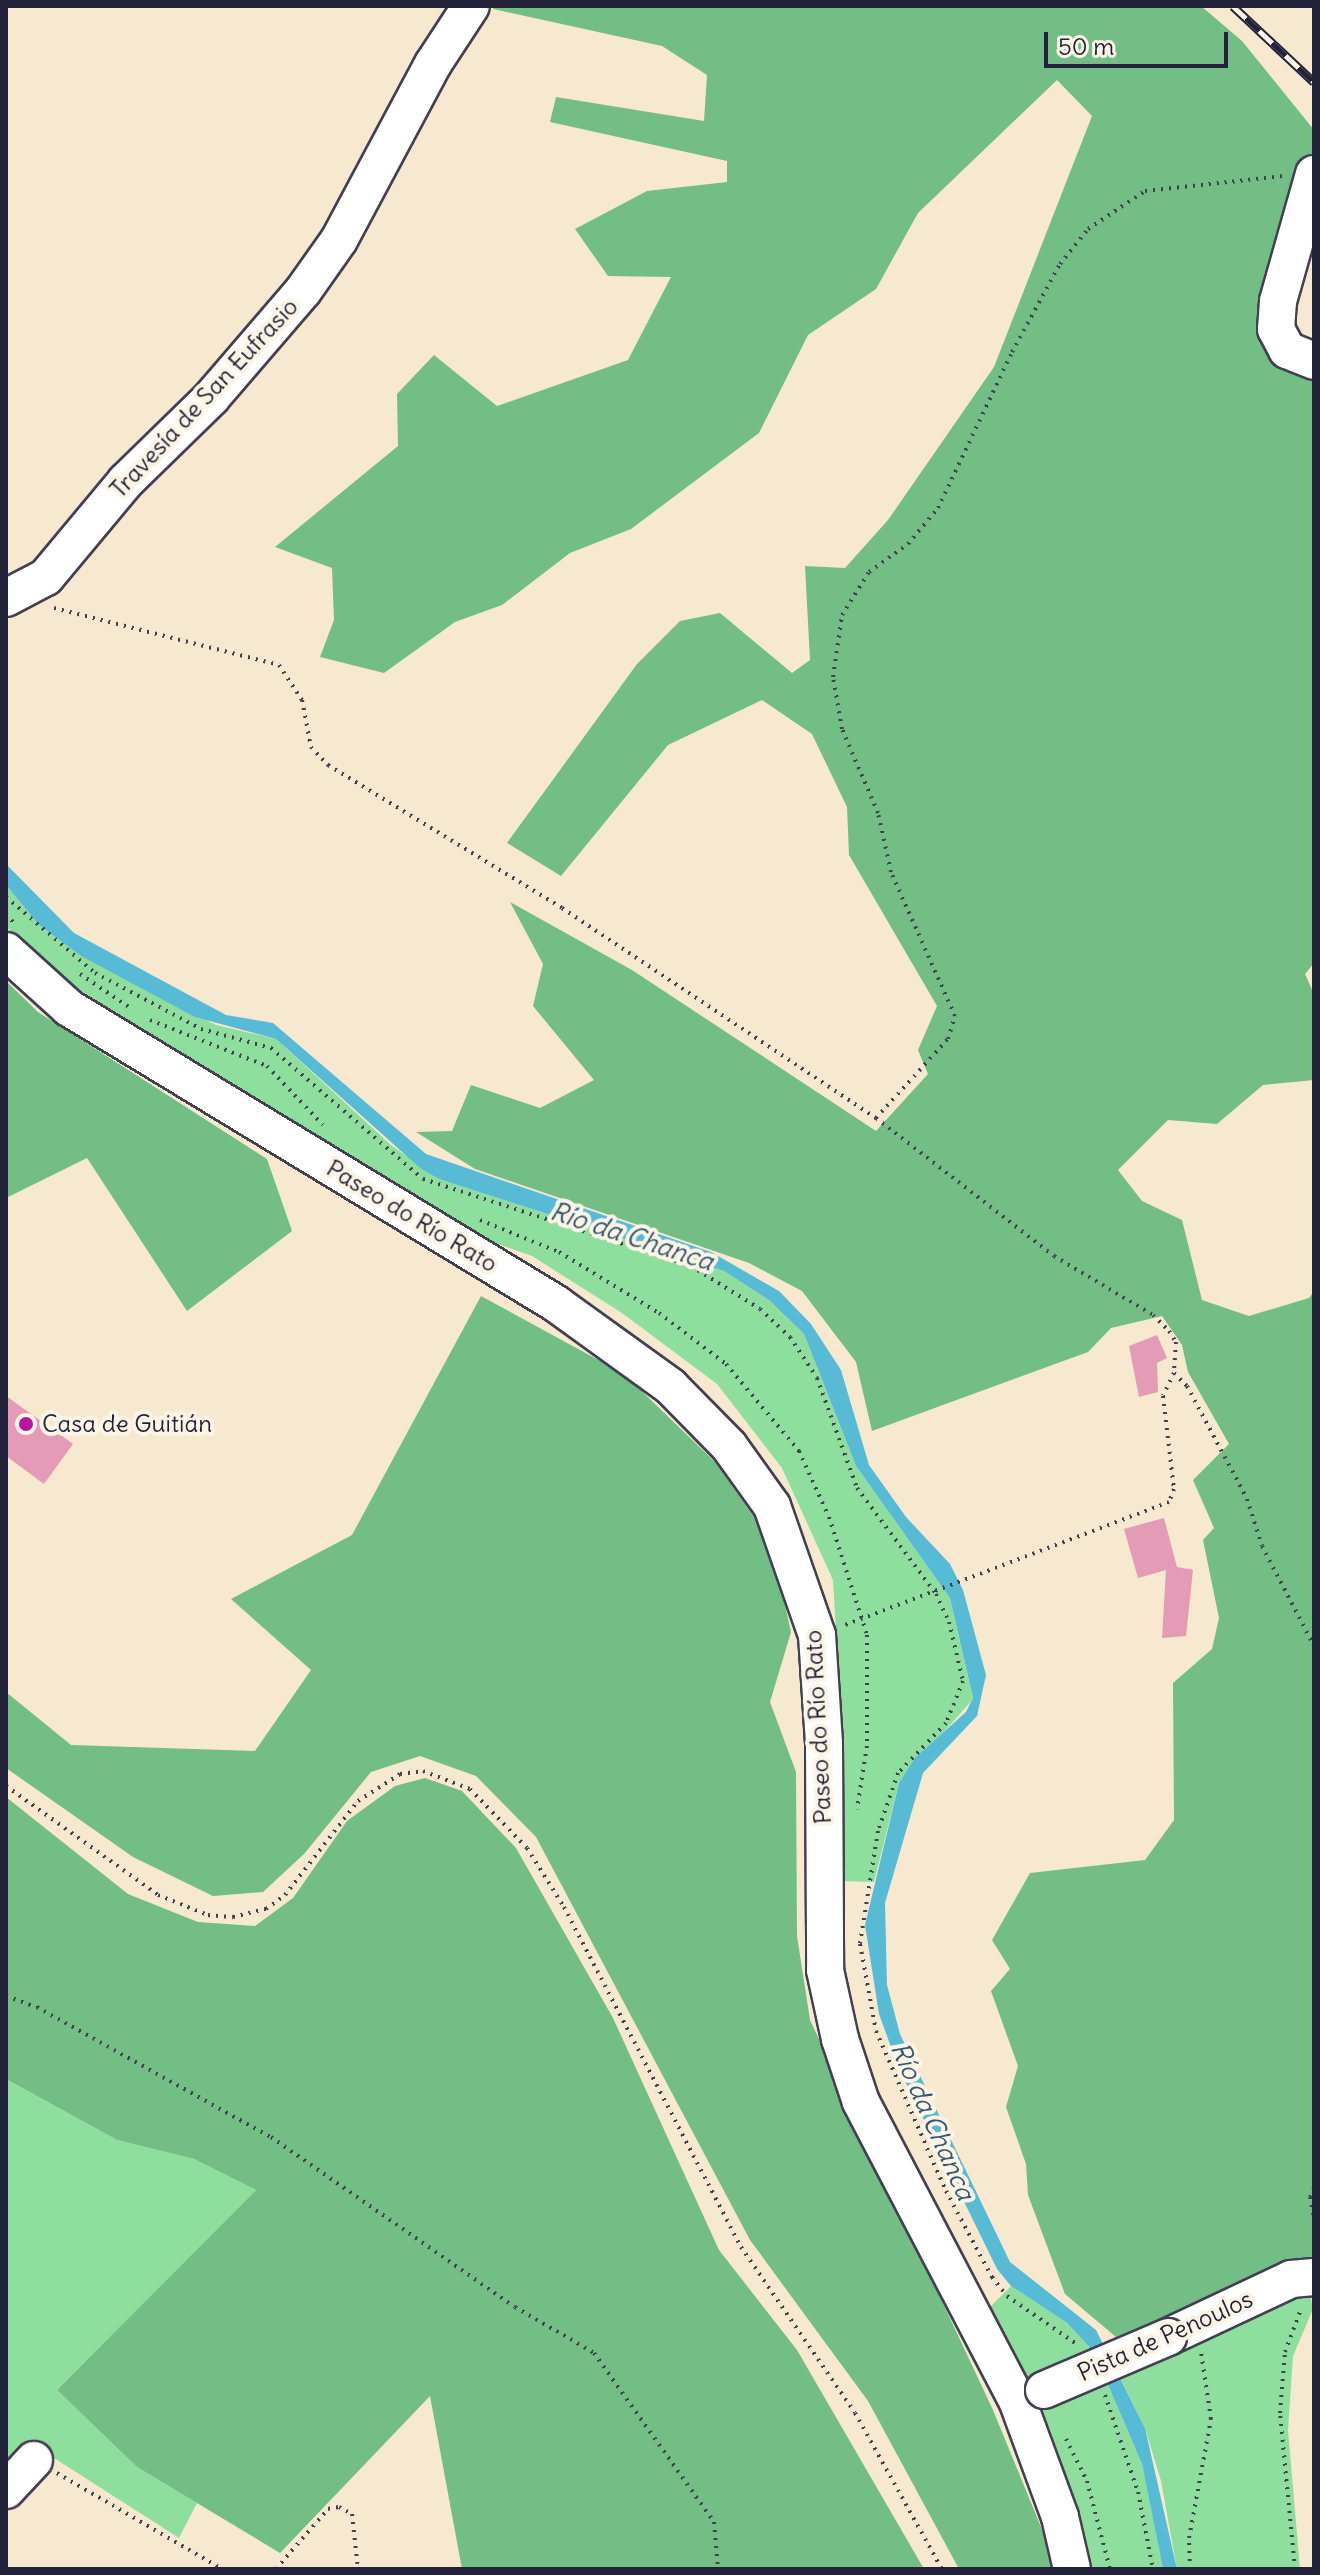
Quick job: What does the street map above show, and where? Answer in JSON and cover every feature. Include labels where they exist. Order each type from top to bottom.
[{"type":"street","name":"Travesía de San Eufrasio","points":[[13,595],[211,398],[303,291],[339,240],[433,64],[471,6]]},
{"type":"street","points":[[1306,174],[1282,283],[1276,329],[1287,350],[1314,361]]},
{"type":"street","name":"Paseo do Río Rato","points":[[12,939],[69,1008],[555,1303],[670,1386],[729,1446],[772,1506],[817,1635],[824,1744],[825,1970],[840,2039],[861,2102],[1030,2395],[1072,2569]]},
{"type":"street","name":"Pista de Penoulos","points":[[1030,2395],[1182,2332],[1291,2279],[1311,2286]]},
{"type":"street","points":[[6,2490],[34,2460]]},
{"type":"path","points":[[876,1118],[948,1039],[955,1016],[891,872],[878,813],[842,729],[833,677],[842,615],[869,572],[908,544],[938,508],[1012,352],[1060,264],[1088,229],[1145,191],[1306,174]]},
{"type":"path","points":[[13,595],[62,613],[279,665],[302,700],[311,747],[328,765],[562,908],[876,1118],[1054,1256],[1153,1315],[1176,1342],[1174,1373],[1163,1396],[1174,1489],[1169,1502],[943,1592],[817,1635]]},
{"type":"path","points":[[6,897],[95,973],[201,1029],[271,1048],[423,1179],[691,1266],[760,1309],[790,1337],[817,1378],[857,1488],[936,1594],[949,1622],[963,1681],[961,1695],[946,1723],[906,1760],[890,1792],[861,1915],[865,1988],[896,2084],[992,2277],[1007,2296],[1084,2350]]},
{"type":"path","points":[[6,914],[12,939]]},
{"type":"path","points":[[69,967],[150,1020],[267,1066],[334,1132]]},
{"type":"path","points":[[477,1219],[559,1252],[659,1313],[726,1364],[799,1451],[829,1517],[867,1635],[867,1746],[854,1825]]},
{"type":"path","points":[[1174,1373],[1187,1386],[1247,1499],[1262,1546],[1314,1646]]},
{"type":"path","points":[[6,1786],[158,1895],[208,1915],[233,1917],[266,1909],[285,1895],[358,1801],[400,1774],[423,1771],[470,1789],[527,1848],[564,1907],[741,2247],[855,2413],[942,2569]]},
{"type":"path","points":[[852,1945],[853,1958]]},
{"type":"path","points":[[6,1996],[37,2007],[271,2137],[515,2307],[594,2353],[714,2522],[718,2569]]},
{"type":"path","points":[[1314,2097],[1314,2108]]},
{"type":"path","points":[[916,2145],[993,2293]]},
{"type":"path","points":[[1314,2188],[1310,2197],[1314,2218]]},
{"type":"path","points":[[1295,2569],[1280,2413],[1285,2352],[1311,2286]]},
{"type":"path","points":[[1182,2332],[1208,2380],[1211,2419],[1189,2538],[1190,2569]]},
{"type":"path","points":[[1102,2385],[1138,2492],[1153,2569]]},
{"type":"path","points":[[1064,2436],[1087,2481],[1110,2569]]},
{"type":"path","points":[[34,2460],[222,2569]]},
{"type":"path","points":[[276,2569],[328,2509],[339,2507],[352,2514],[358,2569]]},
{"type":"green space","points":[[495,6],[1201,6],[1242,41],[1314,130],[1314,157],[1271,285],[1314,368],[1314,963],[1305,974],[1314,994],[1314,1080],[1263,1085],[1217,1124],[1168,1120],[1118,1170],[1142,1201],[1182,1220],[1202,1300],[1249,1316],[1309,1298],[1314,1291],[1314,2260],[1116,2337],[1065,2294],[1028,2195],[1026,2164],[1006,2107],[1018,2066],[991,1991],[1010,1969],[992,1940],[1030,1873],[1145,1860],[1174,1820],[1173,1683],[1212,1649],[1219,1618],[1203,1540],[1214,1528],[1193,1480],[1229,1444],[1188,1372],[1182,1345],[1162,1316],[1111,1328],[1088,1352],[872,1431],[856,1362],[802,1291],[749,1263],[475,1169],[416,1132],[452,1131],[471,1085],[540,1108],[594,1080],[533,1006],[543,964],[510,902],[632,970],[876,1131],[928,1074],[918,1050],[937,1006],[849,855],[847,807],[812,734],[762,700],[668,745],[561,876],[507,843],[637,664],[680,621],[720,613],[792,673],[810,660],[805,566],[845,568],[888,520],[994,367],[1092,116],[1057,80],[918,213],[876,289],[808,335],[759,433],[631,529],[570,553],[502,605],[455,622],[384,673],[320,657],[334,620],[332,568],[275,547],[398,446],[397,394],[434,355],[497,406],[628,360],[671,277],[608,276],[575,229],[647,191],[727,182],[727,161],[550,122],[556,97],[704,121],[707,75],[662,46],[493,9]]},
{"type":"green space","points":[[6,885],[39,925],[81,956],[216,1025],[276,1039],[391,1145],[439,1179],[724,1271],[770,1301],[804,1334],[856,1466],[950,1598],[973,1699],[899,1783],[874,1882],[838,1881],[840,1697],[833,1580],[782,1468],[717,1384],[622,1313],[532,1256],[473,1235],[142,1033],[69,982],[6,927]]},
{"type":"green space","points":[[6,981],[38,1012],[267,1159],[292,1231],[187,1311],[87,1158],[6,1198]]},
{"type":"green space","points":[[481,1296],[624,1374],[715,1462],[771,1541],[791,1632],[770,1702],[796,1772],[797,1936],[810,2020],[993,2410],[1050,2549],[1052,2569],[959,2569],[868,2401],[750,2240],[536,1837],[476,1776],[420,1756],[371,1772],[304,1854],[263,1892],[213,1896],[133,1857],[6,1768],[6,1692],[71,1745],[255,1751],[311,1670],[231,1599],[352,1535]]},
{"type":"green space","points":[[425,1778],[462,1791],[516,1848],[613,2018],[719,2250],[797,2350],[924,2569],[462,2569],[430,2396],[280,2553],[137,2467],[57,2390],[256,2190],[194,2159],[117,2140],[6,2079],[6,1797],[128,1894],[198,1922],[255,1926],[293,1898],[347,1821],[395,1786]]},
{"type":"green space","points":[[6,2079],[117,2140],[194,2159],[256,2190],[57,2390],[137,2467],[197,2503],[179,2538],[29,2442],[6,2469]]},
{"type":"green space","points":[[1308,2282],[1313,2309],[1293,2356],[1288,2430],[1300,2569],[1177,2569],[1161,2481],[1145,2428],[1118,2373]]},
{"type":"green space","points":[[1011,2286],[1067,2323],[1094,2352],[1142,2464],[1163,2569],[1092,2569],[1050,2429],[985,2312]]},
{"type":"water","name":"Río da Chanca","points":[[6,864],[74,933],[226,1015],[273,1023],[426,1154],[711,1252],[779,1291],[811,1324],[841,1370],[869,1465],[906,1517],[950,1564],[963,1590],[986,1675],[977,1716],[923,1773],[885,1903],[887,1985],[900,2034],[1010,2262],[1096,2330],[1145,2428],[1177,2569],[1163,2569],[1142,2464],[1094,2352],[1067,2323],[1011,2286],[997,2269],[899,2069],[879,2014],[865,1925],[899,1783],[915,1758],[966,1712],[973,1698],[950,1598],[856,1466],[804,1334],[770,1301],[724,1271],[439,1179],[420,1168],[276,1039],[195,1017],[81,956],[39,925],[6,885]]},
{"type":"building","points":[[1157,1335],[1167,1358],[1157,1363],[1158,1392],[1139,1397],[1129,1346]]},
{"type":"building","name":"Casa de Guitián","points":[[6,1396],[73,1444],[44,1484],[6,1456]]},
{"type":"building","points":[[1164,1518],[1177,1567],[1193,1570],[1186,1636],[1162,1638],[1166,1570],[1138,1578],[1124,1529]]},
{"type":"railway","points":[[1233,6],[1314,82]]},
{"type":"place","name":"Casa de Guitián","points":[[26,1424]]}]
